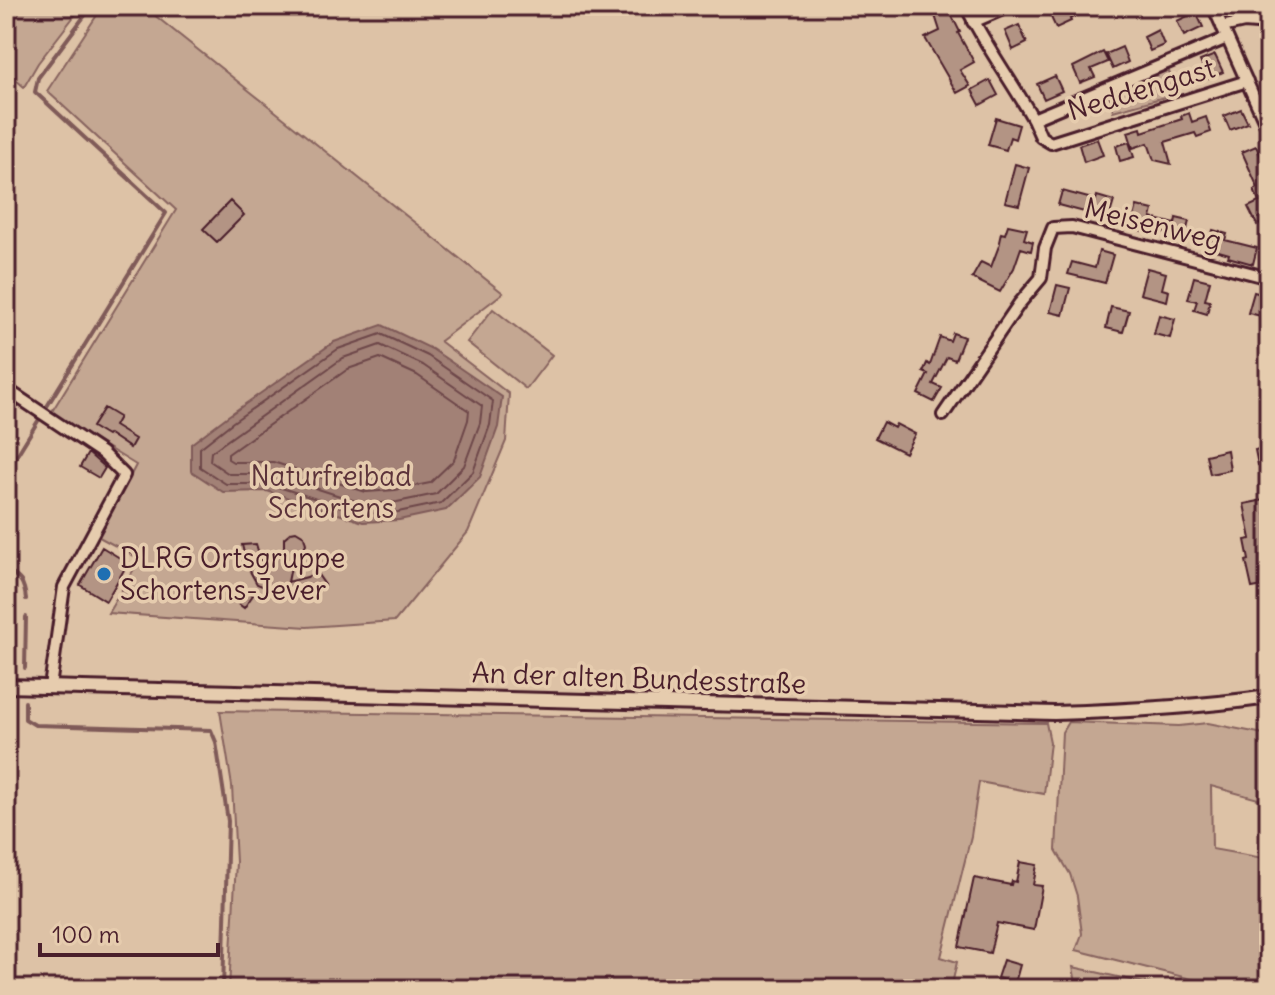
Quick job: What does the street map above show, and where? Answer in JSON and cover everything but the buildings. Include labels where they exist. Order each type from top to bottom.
[{"type":"street","points":[[966,6],[994,59],[1033,119]]},
{"type":"street","points":[[973,22],[1010,6]]},
{"type":"street","points":[[1213,6],[1269,131]]},
{"type":"street","points":[[1222,27],[1244,22],[1269,24]]},
{"type":"street","name":"Neddengast","points":[[1227,38],[1033,119],[1041,137],[1051,143],[1247,81]]},
{"type":"street","name":"Meisenweg","points":[[943,415],[1019,304],[1041,278],[1045,248],[1053,228],[1072,227],[1269,278]]},
{"type":"street","points":[[6,389],[102,453],[124,475],[64,587],[50,687]]},
{"type":"street","name":"An der alten Bundesstraße","points":[[6,686],[1054,713],[1143,710],[1269,697]]},
{"type":"green space","points":[[6,6],[82,6],[38,63],[24,87],[6,71]]},
{"type":"green space","name":"Naturfreibad Schortens","points":[[103,6],[143,6],[503,293],[440,341],[509,394],[506,441],[468,532],[395,621],[307,627],[108,613],[140,559],[99,537],[136,465],[51,413],[176,210],[47,91]]},
{"type":"green space","points":[[1168,68],[1176,94],[1113,111],[1109,94]]},
{"type":"green space","points":[[493,309],[552,355],[526,389],[467,342]]},
{"type":"green space","points":[[220,711],[1046,723],[1050,742],[1044,794],[979,782],[971,836],[941,957],[957,962],[951,989],[229,989],[236,862],[232,786]]},
{"type":"green space","points":[[1068,722],[1179,726],[1208,723],[1269,735],[1269,802],[1211,786],[1212,849],[1269,859],[1269,912],[1260,951],[1269,953],[1269,989],[1231,989],[1076,950],[1082,934],[1077,896],[1070,874],[1056,850],[1062,732]]},
{"type":"green space","points":[[1073,967],[1168,988],[1077,989]]},
{"type":"water","points":[[382,325],[432,349],[502,397],[498,427],[480,477],[446,510],[399,520],[363,522],[267,491],[223,492],[191,471],[191,444],[334,342]]},
{"type":"waterway","points":[[6,473],[166,213],[35,92],[38,78],[92,6]]},
{"type":"waterway","points":[[6,570],[21,581],[26,599]]},
{"type":"waterway","points":[[25,668],[26,617]]},
{"type":"waterway","points":[[25,702],[25,719],[35,725],[211,730],[216,742],[228,821],[223,989]]},
{"type":"place","name":"DLRG Ortsgruppe Schortens-Jever","points":[[104,574]]}]
